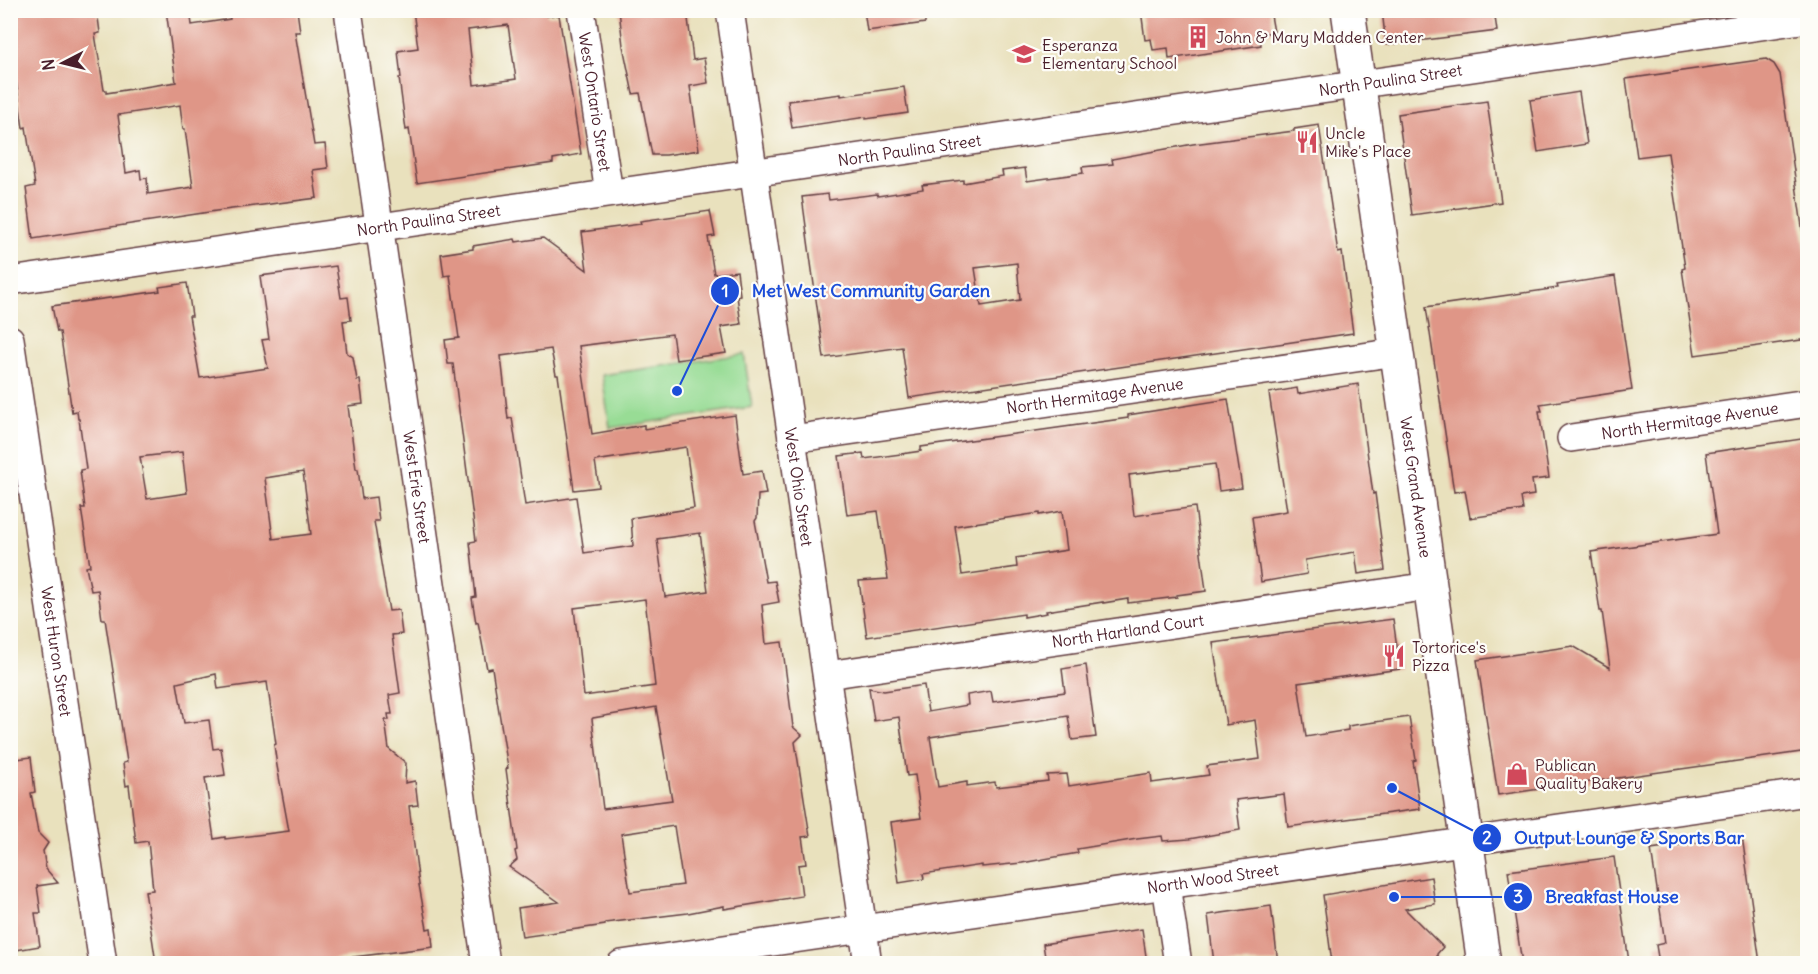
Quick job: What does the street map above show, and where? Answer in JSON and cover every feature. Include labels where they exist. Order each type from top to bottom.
[{"type":"main road","name":"West Grand Avenue","points":[[1348,10],[1484,963]]},
{"type":"street","name":"West Erie Street","points":[[348,10],[486,963]]},
{"type":"street","name":"West Ontario Street","points":[[581,10],[609,193]]},
{"type":"street","name":"West Ohio Street","points":[[730,10],[868,963]]},
{"type":"street","name":"North Paulina Street","points":[[10,281],[1808,19]]},
{"type":"street","name":"West Huron Street","points":[[10,339],[103,963]]},
{"type":"street","name":"North Hermitage Avenue","points":[[792,439],[1397,352]]},
{"type":"street","name":"North Hermitage Avenue","points":[[1571,438],[1808,403]]},
{"type":"street","name":"North Hartland Court","points":[[827,675],[1430,586]]},
{"type":"street","name":"North Wood Street","points":[[621,963],[1808,792]]},
{"type":"street","points":[[1166,885],[1178,963]]},
{"type":"green space","points":[[744,354],[752,407],[610,428],[602,375]]},
{"type":"building","points":[[10,10],[97,10],[100,33],[95,34],[106,93],[176,82],[166,10],[190,10],[192,25],[230,19],[229,10],[297,10],[300,32],[295,32],[314,145],[325,144],[328,168],[313,170],[317,198],[33,239],[26,188],[35,186],[15,73],[10,74]],"holes":[[[180,105],[183,129],[185,129],[193,187],[148,194],[147,178],[141,179],[140,170],[126,173],[118,115]]]},
{"type":"building","points":[[413,10],[546,10],[547,16],[559,15],[581,154],[553,159],[553,163],[417,183],[409,129],[406,130],[398,51],[418,48]],"holes":[[[508,25],[516,79],[474,85],[468,30]]]},
{"type":"building","points":[[619,10],[687,10],[693,60],[704,58],[708,83],[690,86],[699,150],[652,155],[640,93],[633,94],[623,46]]},
{"type":"building","points":[[864,10],[925,10],[925,23],[867,31]]},
{"type":"building","name":"John & Mary Madden Center","points":[[1141,10],[1270,10],[1274,32],[1259,34],[1261,45],[1169,59],[1168,48],[1153,50],[1151,39],[1145,40]]},
{"type":"building","points":[[1382,10],[1494,10],[1497,31],[1386,45]]},
{"type":"building","points":[[1766,59],[1774,64],[1780,74],[1808,268],[1808,339],[1695,355],[1668,153],[1637,157],[1626,79]]},
{"type":"building","points":[[904,87],[908,113],[792,128],[788,101]]},
{"type":"building","points":[[1579,92],[1587,144],[1538,152],[1530,100]]},
{"type":"building","points":[[1487,101],[1501,202],[1412,215],[1398,114]]},
{"type":"building","points":[[1319,125],[1338,253],[1342,252],[1353,333],[909,398],[902,347],[824,358],[802,197],[828,194],[829,200],[877,194],[878,196],[923,189],[922,185],[963,180],[963,183],[1003,176],[1002,171],[1025,168],[1027,181],[1083,173],[1082,167],[1113,164],[1112,159],[1193,144],[1294,131],[1294,129]],"holes":[[[1017,263],[1020,300],[981,306],[975,268]]]},
{"type":"building","points":[[710,211],[715,236],[708,237],[714,274],[737,271],[740,295],[737,296],[741,324],[721,327],[726,353],[676,360],[672,334],[579,346],[592,434],[644,425],[644,429],[735,415],[743,474],[762,471],[766,494],[758,495],[755,521],[766,582],[775,581],[779,602],[762,605],[766,644],[782,642],[793,727],[802,735],[795,742],[810,836],[802,837],[806,864],[798,865],[802,896],[724,909],[724,906],[688,913],[605,923],[605,925],[522,937],[518,908],[559,902],[509,867],[517,860],[515,851],[517,850],[506,769],[508,768],[492,668],[487,669],[472,598],[476,597],[470,542],[476,541],[453,364],[448,364],[445,340],[459,338],[450,275],[444,276],[441,254],[515,239],[516,242],[543,238],[587,270],[582,232],[641,224],[640,221]],"holes":[[[551,349],[556,375],[558,375],[574,490],[599,487],[595,461],[686,447],[694,508],[631,518],[633,546],[584,553],[576,497],[525,505],[512,418],[508,419],[501,356]],[[700,533],[708,591],[665,597],[657,539]],[[645,599],[655,686],[584,696],[574,608]],[[656,707],[672,800],[603,809],[592,719]],[[674,826],[683,885],[630,892],[621,834]]]},
{"type":"building","points":[[336,266],[341,298],[348,297],[351,320],[343,321],[347,353],[353,357],[357,380],[360,380],[363,404],[348,406],[356,469],[358,469],[362,499],[376,497],[379,521],[374,521],[389,611],[399,610],[402,634],[392,635],[400,693],[389,695],[392,714],[388,714],[389,720],[385,720],[389,749],[406,763],[405,783],[415,781],[418,805],[409,806],[419,885],[427,929],[431,928],[433,947],[330,960],[331,963],[156,963],[145,891],[153,890],[148,841],[136,843],[129,785],[126,786],[123,763],[127,762],[105,619],[102,619],[98,590],[91,591],[86,567],[90,566],[81,508],[85,508],[80,470],[86,469],[79,419],[77,411],[72,412],[60,332],[57,332],[52,306],[160,291],[159,287],[187,283],[192,316],[189,316],[200,378],[268,368],[262,340],[269,339],[260,276]],"holes":[[[182,452],[187,493],[147,499],[140,457]],[[303,472],[311,534],[273,539],[265,478]],[[216,674],[218,689],[267,682],[277,766],[289,831],[214,839],[205,778],[225,775],[221,748],[213,749],[209,720],[184,723],[177,683]]]},
{"type":"building","points":[[1615,276],[1632,390],[1540,404],[1542,411],[1539,411],[1549,478],[1532,480],[1534,495],[1521,497],[1523,510],[1470,518],[1465,490],[1454,492],[1426,307],[1558,288],[1557,285]]},
{"type":"building","points":[[1358,384],[1385,570],[1358,574],[1355,552],[1305,560],[1307,574],[1261,582],[1252,517],[1287,511],[1269,393],[1297,388],[1298,394]]},
{"type":"building","points":[[1228,399],[1242,488],[1219,491],[1215,464],[1129,475],[1134,516],[1195,507],[1206,591],[1128,603],[1128,599],[1103,602],[1024,617],[1024,614],[867,637],[859,581],[888,579],[878,511],[847,515],[839,456],[863,453],[864,459],[901,454],[921,451],[921,447],[1128,418],[1128,415]],"holes":[[[1062,511],[1067,550],[1016,558],[1017,567],[962,575],[955,526]]]},
{"type":"building","points":[[1808,438],[1808,751],[1498,795],[1477,660],[1573,646],[1610,668],[1591,552],[1717,534],[1706,453]]},
{"type":"building","points":[[1393,619],[1400,669],[1298,683],[1306,737],[1348,730],[1348,726],[1409,717],[1416,760],[1413,761],[1420,809],[1288,827],[1284,794],[1236,800],[1240,830],[1189,839],[1163,841],[1162,836],[1137,839],[1077,849],[1078,853],[1022,863],[982,867],[982,865],[923,874],[924,879],[899,883],[891,822],[921,818],[915,775],[907,776],[899,717],[874,721],[869,688],[884,691],[924,685],[928,712],[968,705],[967,695],[991,691],[993,702],[1065,692],[1062,669],[1086,665],[1096,737],[1072,740],[1068,716],[930,737],[938,787],[967,782],[967,786],[995,782],[996,787],[1048,781],[1047,775],[1067,774],[1069,786],[1151,773],[1152,783],[1209,775],[1207,766],[1260,759],[1255,720],[1226,725],[1213,643]]},
{"type":"building","points":[[31,757],[35,792],[31,793],[38,833],[48,843],[43,851],[46,869],[58,883],[37,886],[41,913],[35,913],[40,946],[10,951],[10,760]]},
{"type":"building","points":[[1742,836],[1760,963],[1659,963],[1656,945],[1665,943],[1651,849]]},
{"type":"building","points":[[1614,857],[1629,962],[1522,963],[1508,871]]},
{"type":"building","points":[[1431,877],[1435,904],[1405,909],[1443,947],[1437,954],[1438,963],[1332,963],[1323,895]]},
{"type":"building","points":[[1271,906],[1278,963],[1214,963],[1208,915]]},
{"type":"building","points":[[1142,929],[1147,963],[1046,963],[1043,944]]},
{"type":"place","name":"John & Mary Madden Center","points":[[1198,37]]},
{"type":"place","name":"Esperanza Elementary School","points":[[1024,54]]},
{"type":"place","name":"Uncle Mike's Place","points":[[1307,142]]},
{"type":"place","name":"Met West Community Garden","points":[[677,391]]},
{"type":"place","name":"Tortorice's Pizza","points":[[1394,656]]},
{"type":"place","name":"Publican Quality Bakery","points":[[1517,774]]},
{"type":"place","name":"Output Lounge & Sports Bar","points":[[1392,788]]},
{"type":"place","name":"Breakfast House","points":[[1394,897]]}]
